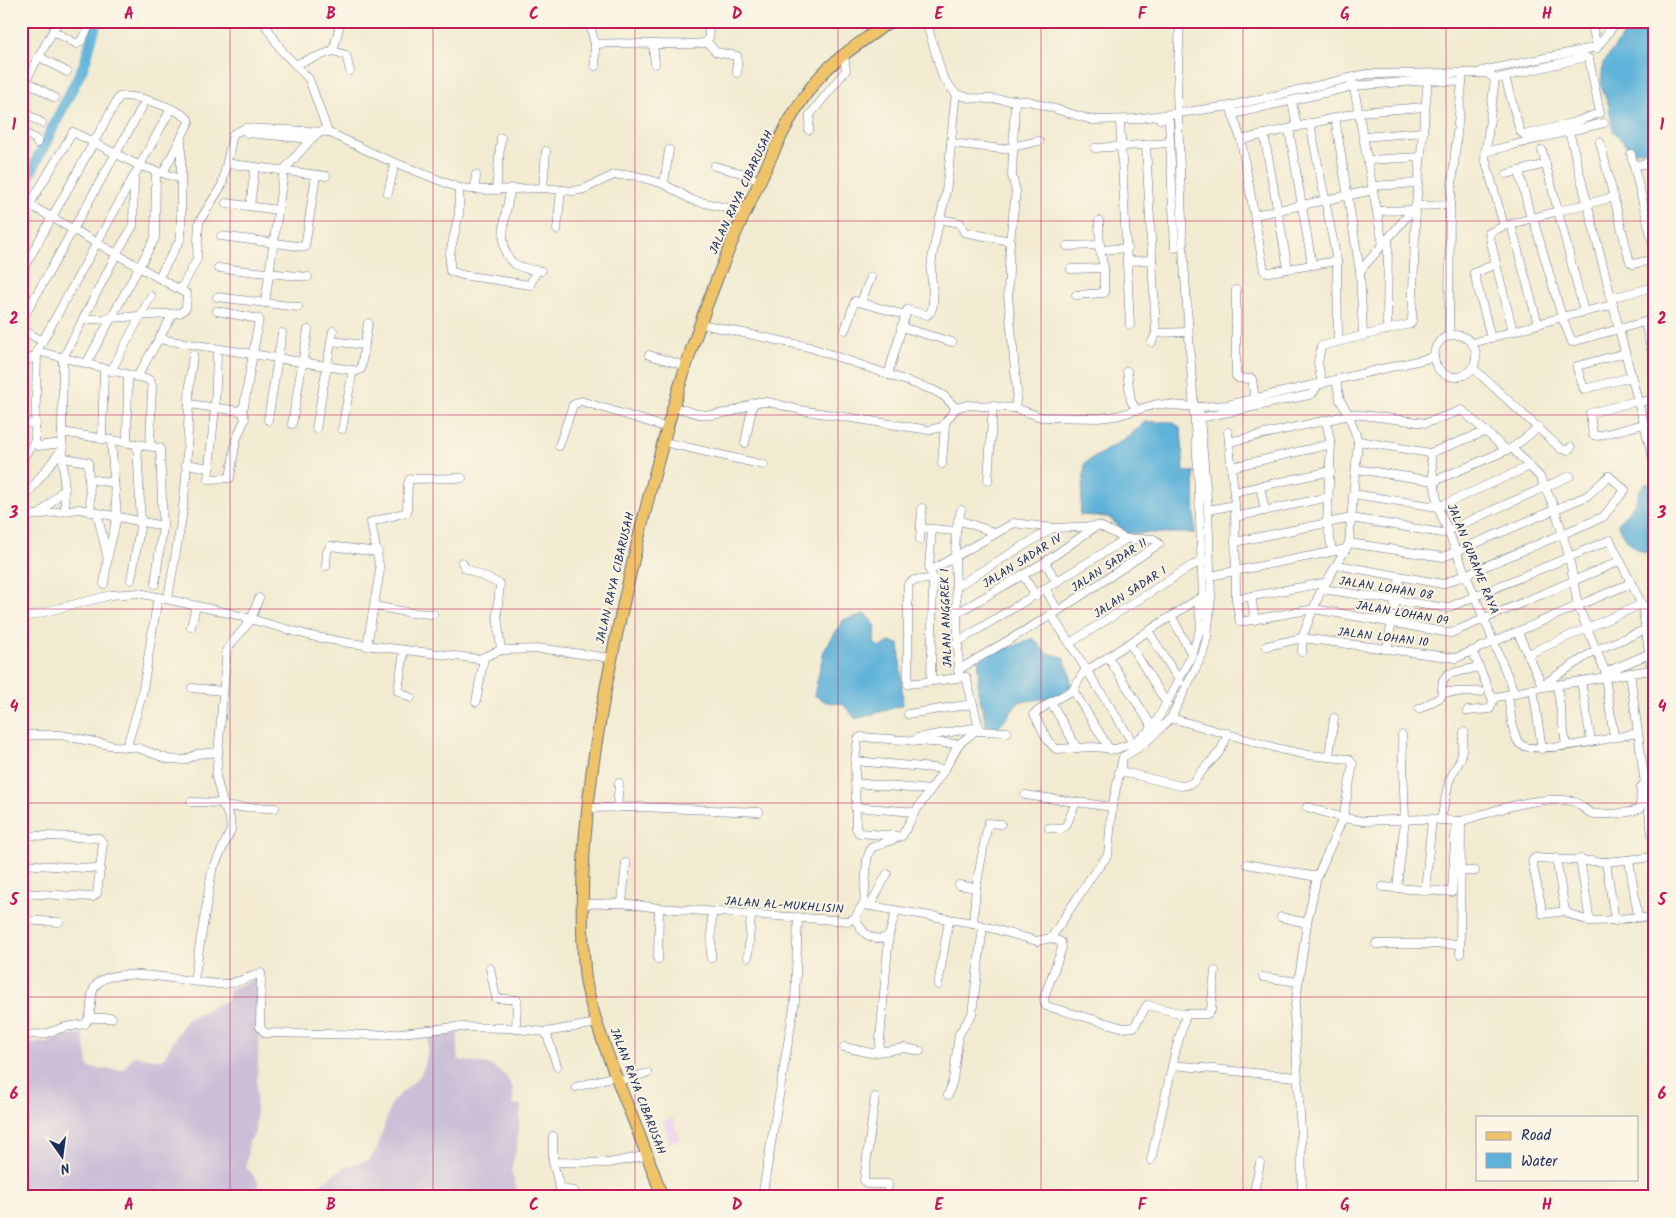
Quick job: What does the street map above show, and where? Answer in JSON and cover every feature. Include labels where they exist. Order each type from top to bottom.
[{"type":"main road","name":"JALAN RAYA CIBARUSAH","points":[[662,1197],[648,1155],[597,1023],[585,978],[584,904],[588,808],[611,658],[639,532],[686,366],[722,265],[744,212],[807,93],[822,74],[890,21]]},
{"type":"street","points":[[21,89],[40,56],[54,25],[78,43],[92,21]]},
{"type":"street","points":[[263,21],[282,51],[309,79],[314,90],[325,131]]},
{"type":"street","points":[[333,51],[342,21]]},
{"type":"street","points":[[572,21],[585,21]]},
{"type":"street","points":[[589,21],[595,44],[595,66]]},
{"type":"street","points":[[706,42],[709,37],[708,21]]},
{"type":"street","points":[[926,21],[942,78],[956,94],[970,98],[1029,101],[1069,111],[1092,120],[1168,119],[1175,248]]},
{"type":"street","points":[[1180,21],[1177,53],[1182,247],[1188,332],[1208,510],[1204,598],[1201,626],[1192,655],[1180,682],[1153,728],[1134,743],[1122,748],[1110,750],[1076,748],[1059,750],[1054,748],[1035,716],[1035,711],[1073,690],[1080,676],[1088,670],[1204,598]]},
{"type":"street","points":[[1592,21],[1597,47]]},
{"type":"street","points":[[1233,114],[1292,101],[1378,72],[1472,72],[1487,73],[1495,79],[1588,58],[1617,21]]},
{"type":"street","points":[[595,44],[617,42],[654,44],[706,42],[716,52],[736,56],[737,73]]},
{"type":"street","points":[[654,44],[655,64]]},
{"type":"street","points":[[1472,72],[1597,47]]},
{"type":"street","points":[[296,64],[333,51],[346,55],[350,71]]},
{"type":"street","points":[[809,130],[810,115],[846,70],[844,55]]},
{"type":"street","points":[[40,56],[67,72]]},
{"type":"street","points":[[1505,77],[1520,131],[1524,135],[1529,134],[1599,114],[1588,58]]},
{"type":"street","points":[[1449,335],[1450,205],[1463,72]]},
{"type":"street","points":[[1495,79],[1486,163],[1538,324]]},
{"type":"street","points":[[1094,124],[1230,106],[1353,82],[1428,80],[1462,82]]},
{"type":"street","points":[[1200,418],[1309,395],[1320,385],[1318,368],[1319,348],[1324,344],[1410,324],[1413,320],[1415,208],[1428,80]]},
{"type":"street","points":[[26,81],[55,98]]},
{"type":"street","points":[[1353,82],[1377,211],[1386,242],[1387,330]]},
{"type":"street","points":[[888,375],[906,310],[927,315],[931,312],[934,294],[930,278],[939,219],[945,198],[956,94]]},
{"type":"street","points":[[21,274],[119,97],[146,100],[185,116],[189,122],[181,140],[160,172],[156,236],[86,364]]},
{"type":"street","points":[[21,322],[146,100]]},
{"type":"street","points":[[1015,100],[1012,176],[1016,196],[1010,241],[1008,296],[1016,408]]},
{"type":"street","points":[[1292,101],[1293,128],[1302,205],[1312,265]]},
{"type":"street","points":[[1230,106],[1240,140],[1264,271],[1269,272],[1337,261]]},
{"type":"street","points":[[1240,140],[1360,112],[1425,107]]},
{"type":"street","points":[[21,360],[30,359],[37,352],[171,109]]},
{"type":"street","points":[[21,111],[42,123]]},
{"type":"street","points":[[1335,118],[1360,271],[1363,335]]},
{"type":"street","points":[[1120,121],[1128,248],[1130,325]]},
{"type":"street","points":[[1486,152],[1604,122]]},
{"type":"street","points":[[1310,123],[1337,261],[1338,341]]},
{"type":"street","points":[[181,289],[195,265],[197,231],[201,218],[215,199],[222,185],[233,134],[245,128],[325,131],[459,188],[579,190],[618,175],[633,175],[664,184],[692,200],[744,212]]},
{"type":"street","points":[[21,131],[35,139],[37,144]]},
{"type":"street","points":[[265,302],[284,170],[311,139],[325,131]]},
{"type":"street","points":[[21,218],[25,203],[72,132],[140,166],[181,178]]},
{"type":"street","points":[[1364,137],[1423,132]]},
{"type":"street","points":[[1569,132],[1630,377],[1653,451],[1655,466]]},
{"type":"street","points":[[247,134],[311,139]]},
{"type":"street","points":[[1264,134],[1288,268]]},
{"type":"street","points":[[496,190],[501,138]]},
{"type":"street","points":[[159,277],[181,238],[181,140]]},
{"type":"street","points":[[951,143],[989,149],[1013,147],[1039,141]]},
{"type":"street","points":[[1600,142],[1630,262],[1633,264],[1655,259]]},
{"type":"street","points":[[1095,148],[1170,143]]},
{"type":"street","points":[[1146,145],[1156,333],[1152,342]]},
{"type":"street","points":[[664,184],[669,150]]},
{"type":"street","points":[[1542,150],[1584,312]]},
{"type":"street","points":[[543,188],[546,151]]},
{"type":"street","points":[[1631,154],[1655,252]]},
{"type":"street","points":[[1368,160],[1420,157]]},
{"type":"street","points":[[1634,166],[1655,161]]},
{"type":"street","points":[[388,193],[395,162]]},
{"type":"street","points":[[232,164],[326,176]]},
{"type":"street","points":[[1507,174],[1546,164]]},
{"type":"street","points":[[714,166],[745,174],[759,181]]},
{"type":"street","points":[[250,206],[255,167]]},
{"type":"street","points":[[1519,171],[1562,317],[1572,342],[1655,319]]},
{"type":"street","points":[[220,236],[306,247],[316,175]]},
{"type":"street","points":[[475,189],[476,175]]},
{"type":"street","points":[[65,509],[62,446],[63,358],[133,226],[134,178]]},
{"type":"street","points":[[1255,216],[1373,188],[1418,183]]},
{"type":"street","points":[[459,188],[459,214],[450,253],[450,271],[462,275],[530,286],[539,271],[513,263],[504,249],[506,213],[511,188]]},
{"type":"street","points":[[557,230],[561,190]]},
{"type":"street","points":[[1514,331],[1488,234],[1490,231],[1614,197]]},
{"type":"street","points":[[25,203],[73,228],[187,294],[186,308],[182,313],[84,320]]},
{"type":"street","points":[[226,203],[278,210]]},
{"type":"street","points":[[1377,211],[1450,205]]},
{"type":"street","points":[[1360,271],[1415,208]]},
{"type":"street","points":[[939,219],[960,223],[964,232],[1010,241]]},
{"type":"street","points":[[1076,295],[1104,293],[1104,268],[1100,247],[1099,221]]},
{"type":"street","points":[[181,238],[197,242]]},
{"type":"street","points":[[1067,246],[1128,248]]},
{"type":"street","points":[[1128,261],[1152,260]]},
{"type":"street","points":[[1490,338],[1474,272],[1496,264]]},
{"type":"street","points":[[218,268],[308,277]]},
{"type":"street","points":[[1071,269],[1104,268]]},
{"type":"street","points":[[861,302],[871,277]]},
{"type":"street","points":[[1473,344],[1584,312],[1655,287]]},
{"type":"street","points":[[1236,290],[1236,376],[1238,378],[1252,379],[1256,400]]},
{"type":"street","points":[[104,584],[108,555],[117,517],[107,439],[108,370],[142,316],[151,296]]},
{"type":"street","points":[[217,297],[298,307]]},
{"type":"street","points":[[845,330],[854,302],[861,302],[905,315]]},
{"type":"street","points":[[217,310],[258,318],[259,324],[242,410],[245,419],[236,440],[230,478],[208,478],[215,407],[217,356]]},
{"type":"street","points":[[137,377],[173,314]]},
{"type":"street","points":[[1645,322],[1655,362]]},
{"type":"street","points":[[159,339],[353,370],[361,369],[368,323]]},
{"type":"street","points":[[701,324],[809,347],[944,396],[956,408]]},
{"type":"street","points":[[901,327],[952,342]]},
{"type":"street","points":[[21,329],[42,341]]},
{"type":"street","points":[[292,424],[308,330]]},
{"type":"street","points":[[316,429],[333,331]]},
{"type":"street","points":[[1156,333],[1188,332]]},
{"type":"street","points":[[268,420],[282,333]]},
{"type":"street","points":[[1449,335],[1462,336],[1473,344],[1476,351],[1473,368],[1461,377],[1446,375],[1435,364],[1434,356],[1438,343],[1449,335]]},
{"type":"street","points":[[331,340],[365,345]]},
{"type":"street","points":[[37,352],[150,380],[152,385],[150,445]]},
{"type":"street","points":[[21,460],[35,441],[37,352]]},
{"type":"street","points":[[1625,354],[1577,366],[1577,368],[1584,389],[1630,377]]},
{"type":"street","points":[[168,598],[182,517],[190,377],[193,355]]},
{"type":"street","points":[[649,355],[686,366]]},
{"type":"street","points":[[674,407],[698,414],[712,415],[732,412],[753,403],[769,402],[800,410],[933,430],[945,424],[956,408],[967,405],[993,405],[1016,408],[1041,417],[1098,418],[1116,416],[1157,404],[1196,407],[1256,400],[1434,356]]},
{"type":"street","points":[[1473,368],[1561,449],[1568,450],[1571,448]]},
{"type":"street","points":[[342,429],[353,370]]},
{"type":"street","points":[[1127,371],[1131,401],[1136,409]]},
{"type":"street","points":[[127,442],[128,375]]},
{"type":"street","points":[[1302,652],[1302,638],[1323,586],[1348,546],[1358,441],[1349,415],[1340,400],[1336,380]]},
{"type":"street","points":[[1655,398],[1590,413],[1593,435],[1598,436],[1655,424]]},
{"type":"street","points":[[559,446],[573,405],[581,401],[668,428]]},
{"type":"street","points":[[745,443],[753,403]]},
{"type":"street","points":[[189,404],[242,410]]},
{"type":"street","points":[[988,482],[993,405]]},
{"type":"street","points":[[1051,938],[1093,874],[1108,855],[1112,807],[1121,761],[1125,754],[1148,742],[1170,718],[1203,653],[1208,619],[1204,598],[1210,576],[1205,560],[1200,418],[1196,407]]},
{"type":"street","points":[[1229,442],[1349,415],[1359,414],[1426,423],[1462,410],[1530,466],[1546,486],[1563,532],[1578,606],[1606,675],[1614,737]]},
{"type":"street","points":[[1326,421],[1331,444],[1327,522],[1332,550]]},
{"type":"street","points":[[21,422],[36,424]]},
{"type":"street","points":[[942,464],[945,424]]},
{"type":"street","points":[[1356,469],[1434,481],[1509,448],[1539,427]]},
{"type":"street","points":[[1358,441],[1430,453],[1487,431]]},
{"type":"street","points":[[62,432],[158,446],[161,450],[163,526],[155,584]]},
{"type":"street","points":[[1228,432],[1236,505],[1236,599],[1239,622],[1314,609]]},
{"type":"street","points":[[35,441],[38,446],[62,446]]},
{"type":"street","points":[[664,442],[764,465]]},
{"type":"street","points":[[131,580],[141,522],[137,444]]},
{"type":"street","points":[[1232,467],[1331,444]]},
{"type":"street","points":[[21,502],[62,446]]},
{"type":"street","name":"JALAN GURAME RAYA","points":[[1430,453],[1438,507],[1494,643],[1511,695],[1517,742],[1524,747],[1542,749]]},
{"type":"street","points":[[64,458],[87,461],[94,512],[108,555]]},
{"type":"street","points":[[186,464],[209,468]]},
{"type":"street","points":[[1353,494],[1438,507],[1530,466]]},
{"type":"street","points":[[1234,492],[1331,471]]},
{"type":"street","points":[[1235,542],[1351,518],[1436,533],[1447,530],[1570,476]]},
{"type":"street","points":[[1210,576],[1348,546],[1439,557],[1456,553],[1592,494],[1610,476],[1626,490],[1603,517],[1563,532],[1466,575],[1439,584],[1337,566]]},
{"type":"street","points":[[367,646],[380,570],[371,522],[407,512],[409,480],[462,478]]},
{"type":"street","points":[[90,479],[114,483]]},
{"type":"street","points":[[1260,486],[1265,511]]},
{"type":"street","points":[[41,513],[65,488]]},
{"type":"street","points":[[1235,517],[1329,497]]},
{"type":"street","points":[[1208,510],[1236,505]]},
{"type":"street","points":[[920,540],[922,508]]},
{"type":"street","points":[[21,517],[65,509],[79,509],[163,526]]},
{"type":"street","name":"JALAN ANGGREK 1","points":[[961,510],[956,531],[956,643],[962,674],[972,704],[977,729]]},
{"type":"street","points":[[958,520],[997,533]]},
{"type":"street","name":"JALAN SADAR II","points":[[931,681],[912,685],[908,684],[907,680],[908,584],[914,580],[931,575],[1010,524],[1016,523],[1053,528],[1097,526],[1126,539],[1154,539],[1159,545],[962,674]]},
{"type":"street","name":"JALAN SADAR IV","points":[[957,614],[1045,562],[1097,526]]},
{"type":"street","points":[[921,528],[956,531]]},
{"type":"street","points":[[957,586],[1053,528]]},
{"type":"street","points":[[932,530],[931,681],[962,674]]},
{"type":"street","points":[[956,643],[1046,590],[1126,539]]},
{"type":"street","name":"JALAN LOHAN 08","points":[[1236,599],[1323,586],[1445,609],[1475,598],[1608,540],[1611,541],[1620,561]]},
{"type":"street","points":[[326,566],[327,552],[330,546],[378,552]]},
{"type":"street","name":"JALAN SADAR I","points":[[1070,643],[1205,560]]},
{"type":"street","points":[[1620,561],[1641,605],[1655,692]]},
{"type":"street","name":"JALAN LOHAN 09","points":[[1314,609],[1448,633],[1620,561]]},
{"type":"street","points":[[462,562],[465,568],[500,584],[497,617],[501,650]]},
{"type":"street","points":[[1045,562],[1057,583]]},
{"type":"street","points":[[1023,575],[1036,596]]},
{"type":"street","points":[[1387,648],[1400,577]]},
{"type":"street","name":"JALAN LOHAN 10","points":[[1267,646],[1302,638],[1454,658],[1518,633],[1631,583]]},
{"type":"street","points":[[1046,590],[1054,613],[1070,643],[1134,743]]},
{"type":"street","points":[[21,618],[111,595],[139,593],[233,614],[318,638],[367,646],[484,658],[501,650],[556,650],[611,658]]},
{"type":"street","points":[[1251,596],[1255,620]]},
{"type":"street","points":[[127,746],[142,695],[158,597]]},
{"type":"street","points":[[194,980],[212,871],[231,830],[230,818],[216,777],[227,649],[251,620],[259,598]]},
{"type":"street","points":[[1528,654],[1641,605],[1655,610]]},
{"type":"street","points":[[191,627],[196,606]]},
{"type":"street","points":[[374,606],[412,613],[433,614]]},
{"type":"street","points":[[1172,617],[1192,655]]},
{"type":"street","points":[[1543,686],[1596,650],[1645,630]]},
{"type":"street","points":[[1149,632],[1180,682]]},
{"type":"street","points":[[1518,633],[1543,686]]},
{"type":"street","points":[[1130,644],[1167,704]]},
{"type":"street","points":[[404,651],[398,691],[411,698]]},
{"type":"street","points":[[1467,711],[1490,709],[1493,698],[1473,652]]},
{"type":"street","points":[[1606,675],[1649,654]]},
{"type":"street","points":[[1108,657],[1153,728]]},
{"type":"street","points":[[476,702],[484,658]]},
{"type":"street","points":[[1419,709],[1438,700],[1442,692],[1443,680],[1448,674],[1479,667]]},
{"type":"street","points":[[1493,698],[1543,686],[1582,681],[1606,675],[1652,670]]},
{"type":"street","points":[[1630,673],[1655,856],[1606,862],[1556,858],[1532,859],[1542,913],[1565,911],[1574,917],[1590,922],[1615,921],[1638,916],[1655,919]]},
{"type":"street","points":[[1582,681],[1591,741]]},
{"type":"street","points":[[1557,685],[1566,745]]},
{"type":"street","points":[[192,688],[223,691]]},
{"type":"street","points":[[1533,689],[1542,749],[1637,733]]},
{"type":"street","points":[[1073,690],[1110,750]]},
{"type":"street","points":[[1442,692],[1481,692]]},
{"type":"street","points":[[1051,702],[1076,748]]},
{"type":"street","points":[[908,714],[972,704]]},
{"type":"street","points":[[1170,718],[1280,749],[1349,759],[1353,764],[1343,818],[1317,877],[1307,923],[1298,982],[1294,1021],[1296,1077],[1301,1132],[1302,1197]]},
{"type":"street","points":[[1329,756],[1334,718]]},
{"type":"street","points":[[906,739],[977,729],[1007,732]]},
{"type":"street","points":[[977,729],[959,744],[945,769],[915,812],[902,836],[870,848],[867,906],[973,923],[1036,940],[1051,938],[1061,942],[1062,948],[1044,1000],[1046,1006],[1124,1028],[1134,1026],[1147,1005],[1186,1015],[1210,1012],[1215,971]]},
{"type":"street","points":[[1442,820],[1449,781],[1461,758],[1464,732]]},
{"type":"street","points":[[1119,771],[1189,786],[1220,755],[1228,733]]},
{"type":"street","points":[[21,735],[61,734],[114,746],[143,749],[168,760],[184,760],[197,754],[218,752]]},
{"type":"street","points":[[1397,888],[1404,819],[1402,735]]},
{"type":"street","points":[[902,836],[859,833],[856,828],[856,742],[861,737],[959,744]]},
{"type":"street","points":[[855,761],[945,769]]},
{"type":"street","points":[[1307,807],[1343,818],[1363,821],[1432,819],[1459,821],[1512,806],[1535,802],[1571,801],[1596,814],[1635,812],[1640,808],[1641,787],[1644,778],[1655,773]]},
{"type":"street","points":[[1644,778],[1655,777]]},
{"type":"street","points":[[617,808],[619,783]]},
{"type":"street","points":[[855,783],[930,790]]},
{"type":"street","points":[[1025,795],[1112,807]]},
{"type":"street","points":[[191,802],[275,808]]},
{"type":"street","points":[[1049,828],[1061,829],[1066,826],[1076,802]]},
{"type":"street","points":[[855,807],[915,812]]},
{"type":"street","points":[[588,808],[758,812]]},
{"type":"street","points":[[1424,891],[1432,819]]},
{"type":"street","points":[[1459,821],[1462,871],[1460,954]]},
{"type":"street","points":[[1383,887],[1449,893],[1454,890],[1459,821]]},
{"type":"street","points":[[973,923],[976,888],[988,823],[1001,824]]},
{"type":"street","points":[[21,835],[100,839],[103,843],[97,893],[93,897],[21,893]]},
{"type":"street","points":[[1556,858],[1565,911]]},
{"type":"street","points":[[1580,860],[1590,922]]},
{"type":"street","points":[[1629,860],[1638,916]]},
{"type":"street","points":[[622,903],[626,862]]},
{"type":"street","points":[[1606,862],[1615,921]]},
{"type":"street","points":[[21,864],[100,869]]},
{"type":"street","points":[[1247,864],[1317,877]]},
{"type":"street","points":[[1462,871],[1475,871]]},
{"type":"street","name":"JALAN AL-MUKHLISIN","points":[[584,904],[622,903],[659,908],[849,921],[855,918],[861,907],[867,906],[887,874]]},
{"type":"street","points":[[959,885],[976,888]]},
{"type":"street","points":[[658,959],[659,908]]},
{"type":"street","points":[[879,1052],[890,935],[896,911]]},
{"type":"street","points":[[711,958],[712,912]]},
{"type":"street","points":[[748,957],[751,915]]},
{"type":"street","points":[[1282,916],[1307,923]]},
{"type":"street","points":[[762,1197],[795,1001],[798,917]]},
{"type":"street","points":[[855,918],[863,933],[868,936],[881,939],[890,935]]},
{"type":"street","points":[[21,920],[59,922]]},
{"type":"street","points":[[938,985],[949,920]]},
{"type":"street","points":[[948,1095],[953,1080],[959,1034],[972,1014],[983,926]]},
{"type":"street","points":[[1376,944],[1460,944]]},
{"type":"street","points":[[490,968],[496,998],[516,1000],[516,1029]]},
{"type":"street","points":[[21,1035],[44,1034],[65,1027],[82,1025],[89,1018],[94,987],[105,978],[161,976],[218,984],[233,983],[261,974],[260,1027],[265,1032],[382,1035],[451,1027],[546,1032],[597,1023]]},
{"type":"street","points":[[1263,977],[1298,982]]},
{"type":"street","points":[[1152,1160],[1172,1065],[1186,1015]]},
{"type":"street","points":[[89,1018],[112,1018]]},
{"type":"street","points":[[546,1032],[557,1066]]},
{"type":"street","points":[[844,1047],[871,1053],[905,1048],[920,1051]]},
{"type":"street","points":[[1172,1065],[1296,1077]]},
{"type":"street","points":[[576,1086],[648,1073]]},
{"type":"street","points":[[875,1097],[864,1181],[867,1184],[888,1184],[887,1197]]},
{"type":"street","points":[[554,1136],[553,1162],[560,1189],[574,1191]]},
{"type":"street","points":[[553,1162],[609,1163],[648,1155]]},
{"type":"street","points":[[1253,1197],[1260,1164]]},
{"type":"shaded area","points":[[261,977],[255,1134],[249,1141],[246,1167],[258,1181],[260,1197],[21,1197],[21,1043],[46,1043],[62,1036],[83,1034],[89,1068],[123,1070],[134,1056],[162,1060],[186,1020],[227,1000],[231,989]]},
{"type":"shaded area","points":[[458,1033],[458,1060],[490,1065],[505,1075],[513,1089],[513,1105],[521,1105],[517,1145],[511,1170],[519,1197],[301,1197],[346,1166],[369,1160],[377,1149],[392,1102],[420,1076],[426,1061],[429,1038]]},
{"type":"shaded area","points":[[673,1118],[680,1140],[670,1143],[663,1121]]},
{"type":"water","points":[[1634,21],[1655,21],[1655,150],[1632,151],[1613,131],[1609,106],[1601,86],[1603,63]]},
{"type":"water","points":[[1145,422],[1173,422],[1181,429],[1184,472],[1194,472],[1195,533],[1127,533],[1108,517],[1080,515],[1085,463],[1128,437]]},
{"type":"water","points":[[1645,484],[1655,484],[1655,553],[1644,552],[1632,545],[1623,535],[1618,524],[1635,503],[1641,488]]},
{"type":"water","points":[[865,614],[876,626],[874,643],[880,648],[889,642],[899,644],[903,705],[856,719],[843,704],[826,702],[814,695],[824,651],[843,620]]},
{"type":"water","points":[[1033,638],[1047,653],[1063,657],[1070,673],[1071,686],[1057,697],[1019,702],[999,727],[987,728],[978,690],[979,657],[999,646],[1012,647]]},
{"type":"waterway","points":[[21,192],[84,65],[97,21]]}]
